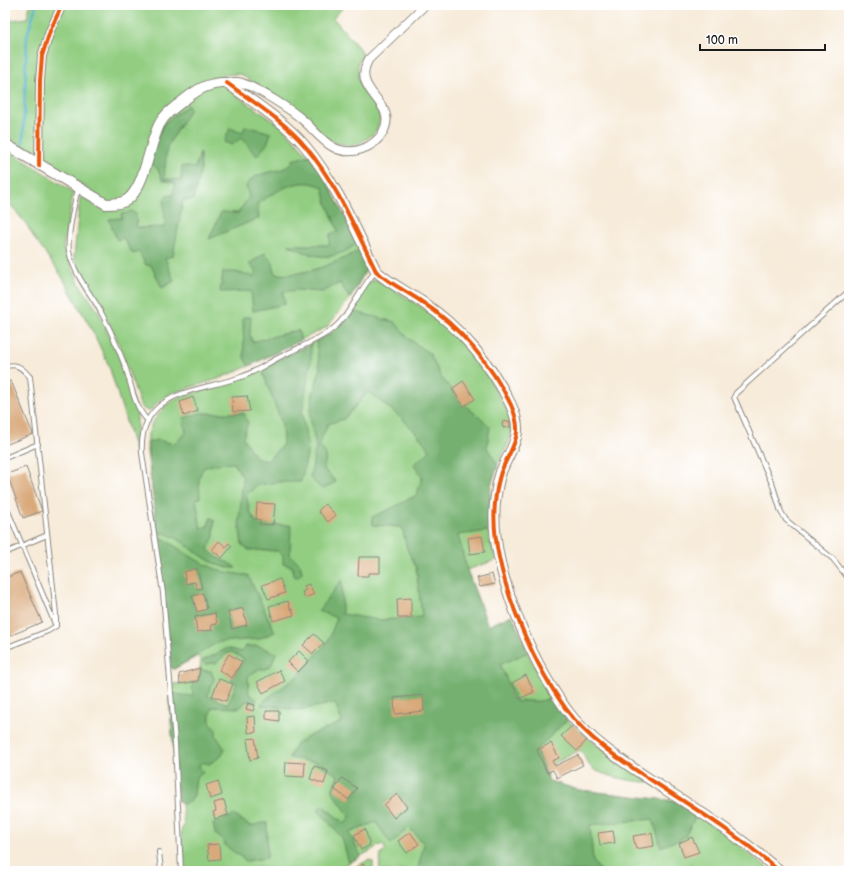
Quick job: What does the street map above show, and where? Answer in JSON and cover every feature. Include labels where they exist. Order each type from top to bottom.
[{"type":"street","points":[[39,166],[40,81],[42,56],[50,31],[62,5]]},
{"type":"street","points":[[5,144],[39,166],[106,204],[116,204],[126,201],[134,191],[144,170],[154,137],[160,123],[166,115],[198,89],[208,85],[241,82],[302,119],[328,144],[341,150],[355,150],[371,146],[381,136],[387,124],[387,118],[382,106],[364,81],[363,68],[369,59],[424,5]]},
{"type":"street","points":[[227,83],[287,128],[305,146],[328,176],[376,271],[385,279],[423,302],[456,330],[485,362],[511,406],[517,424],[517,439],[500,474],[495,504],[497,547],[507,586],[524,634],[544,673],[566,709],[589,735],[628,765],[703,814],[761,855],[779,871]]},
{"type":"lane","points":[[79,188],[69,240],[71,258],[83,285],[97,306],[111,332],[125,366],[139,411],[148,421]]},
{"type":"lane","points":[[181,871],[175,743],[163,593],[142,442],[148,421],[160,405],[174,395],[242,377],[328,332],[345,315],[367,280],[376,271]]},
{"type":"lane","points":[[849,291],[734,396],[773,486],[781,512],[786,520],[833,559],[849,579]]},
{"type":"lane","points":[[5,367],[11,365],[21,367],[30,377],[48,535],[56,626]]},
{"type":"lane","points":[[5,458],[38,444]]},
{"type":"lane","points":[[5,504],[56,626]]},
{"type":"lane","points":[[5,553],[48,535]]},
{"type":"lane","points":[[5,648],[48,631],[56,626]]},
{"type":"lane","points":[[159,852],[161,871]]},
{"type":"green space","points":[[30,5],[342,5],[343,8],[333,18],[363,53],[358,63],[358,78],[379,112],[380,120],[376,131],[358,144],[349,146],[331,141],[266,91],[240,74],[223,75],[223,86],[281,126],[320,167],[367,263],[367,268],[350,299],[327,327],[249,366],[218,379],[172,393],[159,401],[149,412],[141,407],[116,336],[86,285],[74,257],[80,198],[87,188],[5,136],[5,21],[27,18]]},
{"type":"green space","points":[[188,105],[190,109],[167,147],[164,179],[181,180],[182,166],[195,168],[200,153],[201,169],[193,200],[183,200],[173,256],[165,258],[174,281],[162,288],[151,265],[146,265],[139,252],[133,254],[123,238],[117,240],[109,219],[122,218],[121,214],[128,213],[130,211],[136,214],[137,228],[165,227],[164,201],[166,196],[173,195],[175,183],[162,180],[158,169],[150,162],[163,124]]},
{"type":"green space","points":[[245,127],[271,133],[267,144],[257,156],[241,138],[232,145],[224,142],[230,128],[242,133]]},
{"type":"green space","points":[[5,148],[69,189],[73,195],[63,248],[80,285],[98,311],[124,369],[137,415],[137,457],[109,366],[93,332],[61,275],[34,238],[27,225],[5,198]]},
{"type":"green space","points":[[311,155],[320,167],[358,243],[349,249],[332,256],[316,256],[289,245],[329,245],[330,234],[338,231],[326,201],[323,187],[305,183],[288,186],[272,194],[257,204],[259,218],[209,239],[221,212],[238,213],[249,197],[246,186],[250,180],[262,174],[283,169],[293,162],[292,160]]},
{"type":"green space","points":[[361,249],[367,263],[367,268],[350,299],[340,283],[322,292],[298,290],[283,292],[285,304],[253,311],[251,291],[220,292],[223,272],[235,272],[255,277],[255,269],[249,264],[265,253],[273,262],[275,274],[286,274],[320,268]]},
{"type":"green space","points":[[376,280],[382,282],[440,319],[477,357],[511,418],[511,435],[493,476],[488,503],[488,531],[496,560],[467,570],[488,626],[512,615],[531,660],[567,720],[597,745],[651,782],[620,778],[597,771],[590,766],[580,750],[544,769],[549,781],[579,790],[675,801],[722,832],[771,871],[379,871],[381,854],[386,850],[382,844],[349,863],[331,871],[284,871],[257,867],[247,871],[184,871],[181,831],[184,825],[182,804],[178,801],[169,698],[173,694],[173,684],[198,681],[201,662],[198,656],[174,669],[169,648],[157,526],[147,452],[148,434],[152,423],[165,406],[175,399],[242,378],[331,333],[352,311],[366,285],[371,281]]},
{"type":"green space","points":[[352,311],[395,322],[408,338],[430,354],[441,377],[467,407],[490,426],[487,448],[498,465],[491,485],[488,531],[458,535],[467,570],[488,626],[512,615],[528,652],[500,665],[517,702],[540,701],[552,695],[567,720],[536,750],[549,781],[579,790],[675,801],[696,815],[685,837],[661,847],[653,819],[590,825],[593,861],[600,871],[415,871],[418,868],[424,844],[409,827],[391,844],[376,822],[349,833],[361,856],[349,863],[342,838],[318,810],[322,805],[345,824],[350,817],[332,791],[338,775],[315,762],[289,758],[296,744],[308,736],[342,722],[335,703],[299,710],[261,705],[265,700],[299,675],[328,641],[337,618],[318,611],[342,580],[342,614],[379,620],[422,617],[416,567],[407,549],[402,527],[373,525],[372,517],[417,495],[422,477],[414,464],[430,451],[423,441],[402,418],[368,392],[344,419],[328,424],[319,444],[326,455],[324,469],[336,482],[322,489],[310,478],[316,447],[310,416],[313,394],[320,370],[316,341],[331,333]]},
{"type":"green space","points":[[243,317],[251,317],[250,334],[252,342],[298,330],[301,340],[249,366],[244,358]]},
{"type":"green space","points":[[311,344],[311,361],[302,412],[308,450],[301,482],[279,482],[257,485],[246,495],[250,512],[256,522],[291,525],[290,554],[300,564],[302,572],[298,577],[293,576],[292,566],[283,564],[283,556],[278,551],[249,550],[242,545],[239,521],[243,478],[234,463],[216,464],[203,468],[199,478],[200,498],[196,499],[201,528],[208,526],[211,517],[214,520],[214,536],[208,549],[215,556],[236,568],[225,567],[215,563],[176,538],[157,532],[147,443],[157,440],[174,444],[186,433],[183,418],[201,413],[244,413],[248,423],[243,438],[255,457],[267,461],[283,444],[282,424],[261,368]]},
{"type":"green space","points":[[158,538],[163,538],[193,558],[213,568],[235,574],[248,575],[275,632],[259,639],[218,642],[174,669],[171,668]]},
{"type":"green space","points":[[246,646],[259,646],[276,653],[272,664],[266,669],[259,669],[248,676],[249,694],[257,700],[254,703],[246,701],[240,708],[212,707],[210,722],[216,730],[216,736],[225,749],[220,757],[209,764],[202,762],[199,766],[203,772],[196,777],[194,795],[190,802],[182,804],[178,801],[169,698],[173,694],[193,696],[192,682],[198,681],[199,670],[211,671],[214,679],[207,696],[228,704],[237,683],[231,680],[244,659],[232,652],[226,654],[216,663],[205,664],[202,661],[228,648],[241,652]]},
{"type":"green space","points":[[234,815],[250,826],[267,822],[267,858],[246,861],[226,846],[222,839],[215,834],[213,824]]},
{"type":"green space","points":[[369,860],[373,862],[373,871],[347,871]]},
{"type":"building","points":[[11,381],[33,434],[5,445],[5,383]]},
{"type":"building","points":[[463,381],[475,399],[464,406],[452,389]]},
{"type":"building","points":[[247,396],[250,411],[233,412],[232,397]]},
{"type":"building","points":[[193,397],[198,411],[184,416],[180,402]]},
{"type":"building","points":[[510,421],[510,427],[503,428],[502,422]]},
{"type":"building","points":[[26,467],[42,511],[23,518],[7,474]]},
{"type":"building","points":[[257,503],[275,504],[273,525],[259,524],[260,520],[256,519]]},
{"type":"building","points":[[325,504],[336,515],[328,522],[318,511]]},
{"type":"building","points":[[482,536],[485,552],[470,554],[468,538]]},
{"type":"building","points":[[219,541],[226,547],[229,543],[232,546],[222,558],[212,550]]},
{"type":"building","points":[[359,557],[380,557],[380,573],[368,573],[368,576],[358,576]]},
{"type":"building","points":[[197,568],[202,588],[197,589],[195,582],[186,584],[184,572]]},
{"type":"building","points":[[20,572],[42,622],[5,638],[5,578]]},
{"type":"building","points":[[492,574],[495,584],[480,587],[477,578]]},
{"type":"building","points":[[280,579],[285,593],[268,599],[262,585]]},
{"type":"building","points":[[309,584],[314,594],[305,598],[302,592],[306,590],[304,586]]},
{"type":"building","points":[[203,593],[207,609],[197,612],[192,596]]},
{"type":"building","points":[[411,598],[411,618],[398,618],[397,599]]},
{"type":"building","points":[[288,601],[290,609],[292,609],[294,615],[273,621],[269,606]]},
{"type":"building","points":[[243,608],[247,625],[232,629],[228,612]]},
{"type":"building","points":[[215,613],[217,624],[211,625],[212,630],[197,632],[195,617]]},
{"type":"building","points":[[314,634],[324,643],[313,654],[303,645]]},
{"type":"building","points":[[299,651],[309,661],[298,672],[288,662]]},
{"type":"building","points":[[229,654],[242,662],[232,678],[219,670]]},
{"type":"building","points":[[200,668],[198,681],[180,684],[179,674]]},
{"type":"building","points":[[279,670],[285,681],[263,693],[257,682]]},
{"type":"building","points":[[526,675],[534,692],[519,699],[512,683]]},
{"type":"building","points":[[219,679],[233,684],[226,701],[212,696]]},
{"type":"building","points":[[423,695],[424,711],[395,714],[394,698]]},
{"type":"building","points":[[248,703],[255,705],[253,711],[246,709]]},
{"type":"building","points":[[266,711],[279,711],[279,721],[266,719]]},
{"type":"building","points":[[255,716],[256,732],[248,733],[247,717]]},
{"type":"building","points":[[573,725],[588,739],[577,751],[561,736]]},
{"type":"building","points":[[255,738],[258,758],[250,760],[247,739]]},
{"type":"building","points":[[551,743],[559,758],[552,761],[555,766],[578,755],[583,765],[557,778],[553,770],[547,773],[537,750]]},
{"type":"building","points":[[286,762],[305,763],[304,777],[285,776]]},
{"type":"building","points":[[314,766],[328,771],[324,784],[310,779]]},
{"type":"building","points":[[342,778],[357,788],[349,800],[334,789]]},
{"type":"building","points":[[218,781],[222,795],[210,799],[206,785]]},
{"type":"building","points":[[397,794],[407,807],[394,818],[384,805]]},
{"type":"building","points":[[224,800],[228,815],[215,819],[213,812],[216,811],[214,803]]},
{"type":"building","points":[[365,829],[370,845],[361,850],[354,835]]},
{"type":"building","points":[[613,831],[615,843],[600,845],[598,833]]},
{"type":"building","points":[[410,832],[419,844],[407,853],[398,841]]},
{"type":"building","points":[[652,833],[654,846],[636,849],[633,836]]},
{"type":"building","points":[[692,837],[699,852],[684,857],[679,843]]},
{"type":"building","points":[[219,844],[220,859],[209,860],[207,845]]},
{"type":"building","points":[[363,864],[370,871],[356,871]]},
{"type":"building","points":[[228,867],[228,871],[208,871],[208,868]]},
{"type":"building","points":[[691,867],[693,871],[685,871]]},
{"type":"waterway","points":[[23,143],[27,36],[36,5]]},
{"type":"cycle path","points":[[39,166],[40,81],[42,56],[50,31],[62,5]]},
{"type":"cycle path","points":[[227,83],[278,120],[297,137],[316,160],[336,190],[376,271],[387,280],[436,312],[449,323],[484,361],[503,390],[515,416],[517,433],[513,447],[501,472],[495,503],[495,528],[498,554],[505,582],[526,638],[552,688],[566,709],[575,721],[608,751],[720,825],[779,871]]}]
